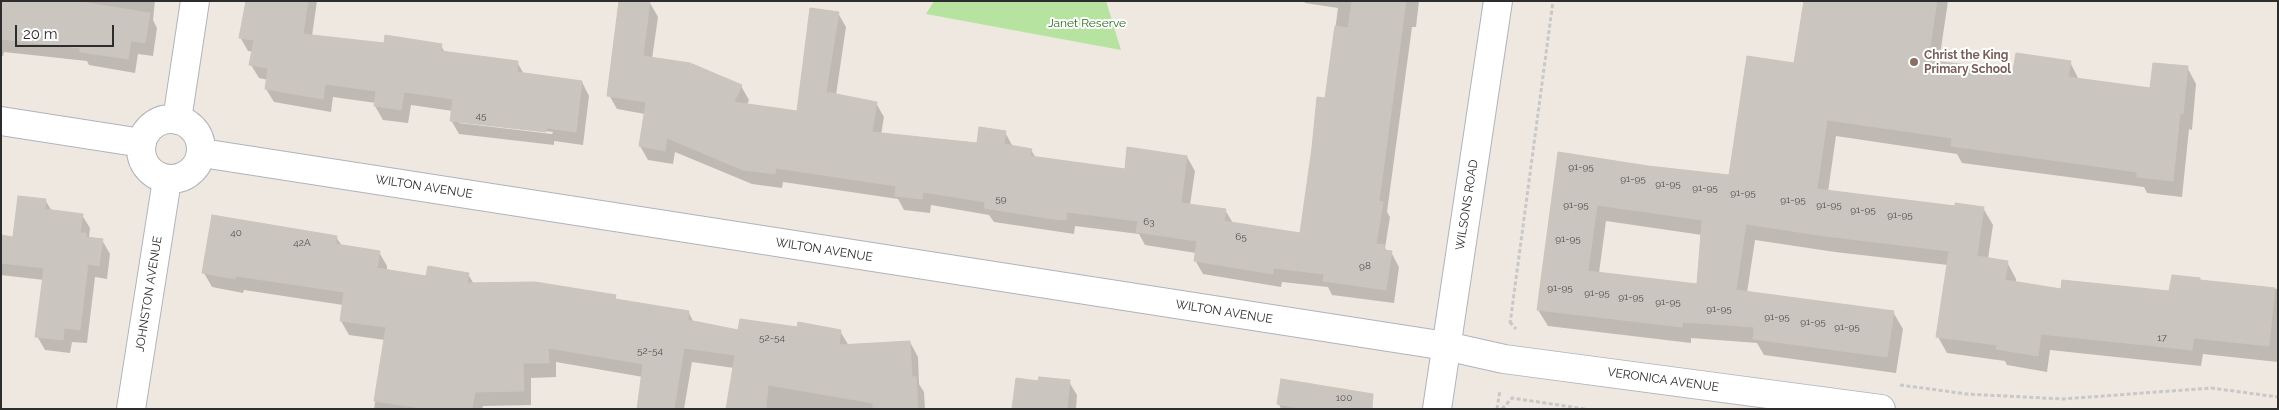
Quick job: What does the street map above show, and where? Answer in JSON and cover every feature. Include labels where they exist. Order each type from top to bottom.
[{"type":"street","points":[[176,120],[196,1]]},
{"type":"street","name":"WILSONS ROAD","points":[[1437,409],[1498,1]]},
{"type":"street","points":[[176,120],[185,122],[198,135],[202,153],[199,162],[186,176],[168,180],[149,170],[144,162],[142,143],[145,134],[158,122],[176,120]]},
{"type":"street","points":[[1,121],[142,143]]},
{"type":"street","name":"WILTON AVENUE","points":[[202,153],[1446,346]]},
{"type":"street","name":"JOHNSTON AVENUE","points":[[131,409],[168,180]]},
{"type":"street","name":"VERONICA AVENUE","points":[[1446,346],[1504,359],[1881,409]]},
{"type":"path","points":[[1497,409],[1553,1]]},
{"type":"path","points":[[1510,322],[1519,333]]},
{"type":"path","points":[[1899,385],[1967,394],[2063,399],[2211,388],[2278,397]]},
{"type":"path","points":[[1502,409],[1512,398],[1585,409]]},
{"type":"green space","name":"Janet Reserve","points":[[934,1],[1106,1],[1121,50],[926,14]]},
{"type":"building","points":[[1,1],[75,1],[150,13],[145,43],[131,41],[128,59],[80,52],[80,48],[1,39]]},
{"type":"building","points":[[246,1],[308,1],[303,34],[384,43],[385,35],[442,44],[441,51],[518,61],[517,72],[582,81],[576,132],[547,128],[546,132],[450,121],[453,99],[404,92],[401,110],[374,106],[376,91],[325,84],[323,99],[265,89],[268,68],[249,65],[254,40],[239,38]]},
{"type":"building","points":[[619,1],[650,1],[643,56],[690,63],[742,85],[734,102],[797,111],[810,8],[839,12],[826,92],[877,102],[872,132],[977,143],[979,127],[1006,131],[1004,144],[1032,149],[1030,156],[1125,169],[1127,147],[1187,156],[1181,203],[1226,209],[1224,221],[1300,233],[1317,97],[1325,98],[1335,26],[1348,28],[1352,1],[1406,1],[1379,201],[1383,202],[1376,244],[1385,245],[1384,250],[1392,251],[1386,290],[1323,281],[1324,274],[1274,268],[1273,274],[1194,261],[1197,241],[1136,232],[1138,221],[1067,212],[1066,220],[1053,219],[984,208],[985,202],[923,192],[922,199],[895,196],[896,186],[776,168],[775,174],[743,170],[667,138],[665,151],[639,146],[646,102],[607,96]]},
{"type":"building","points":[[1804,1],[1937,1],[1928,60],[2013,71],[2016,53],[2071,61],[2068,77],[2150,88],[2153,63],[2188,66],[2183,114],[2180,113],[2173,181],[2137,177],[2137,172],[1951,146],[1952,138],[1827,120],[1817,189],[1955,206],[1955,203],[1984,207],[1977,256],[2008,261],[2005,280],[2061,289],[2062,280],[2169,291],[2172,275],[2275,288],[2269,346],[2194,338],[2192,350],[2041,334],[2038,356],[1996,349],[1997,345],[1936,337],[1949,251],[1746,224],[1736,290],[1894,311],[1887,357],[1753,339],[1754,327],[1683,322],[1682,327],[1537,310],[1558,152],[1648,166],[1729,175],[1747,56],[1794,63]],"holes":[[[1597,205],[1702,220],[1697,284],[1588,271]]]},
{"type":"building","points":[[18,196],[46,199],[45,209],[83,214],[80,233],[86,233],[86,237],[103,239],[99,266],[88,264],[80,330],[64,328],[63,340],[35,337],[44,268],[1,263],[1,235],[13,237]]},
{"type":"building","points":[[212,215],[337,236],[336,244],[380,251],[377,268],[426,276],[428,266],[469,273],[467,283],[535,282],[616,295],[615,299],[689,311],[688,320],[738,330],[740,319],[797,327],[798,322],[841,330],[839,345],[910,341],[912,377],[916,377],[918,409],[873,409],[873,403],[768,385],[766,409],[726,409],[735,355],[684,348],[674,409],[637,409],[643,364],[548,348],[549,363],[523,363],[524,391],[475,392],[472,409],[427,409],[374,401],[386,327],[340,321],[344,292],[236,276],[235,279],[202,273]]},
{"type":"building","points":[[1039,377],[1070,380],[1067,409],[1012,409],[1016,378],[1038,381]]},
{"type":"building","points":[[1281,379],[1373,394],[1372,409],[1303,409],[1277,404]]},
{"type":"place","name":"Christ the King Primary School","points":[[1914,62]]}]
